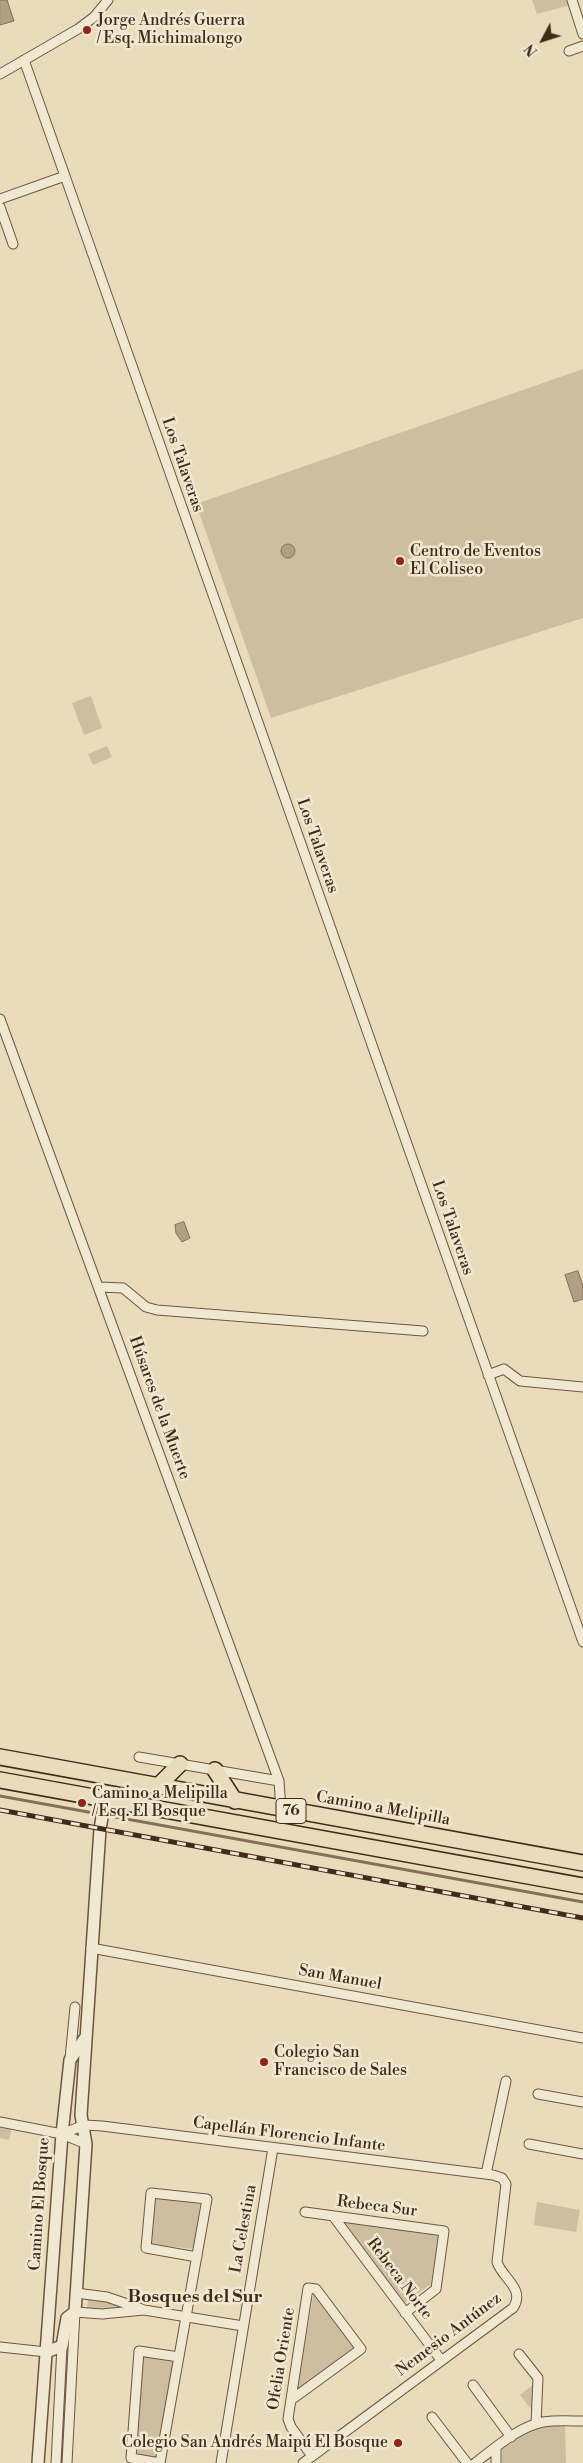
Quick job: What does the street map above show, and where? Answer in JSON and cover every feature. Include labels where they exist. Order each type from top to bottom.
[{"type":"main road","name":"Camino a Melipilla","points":[[0,1757],[583,1863]]},
{"type":"main road","points":[[158,1786],[180,1764]]},
{"type":"main road","points":[[215,1770],[236,1801]]},
{"type":"main road","name":"76","points":[[0,1780],[105,1805],[583,1886]]},
{"type":"street","points":[[572,0],[583,34]]},
{"type":"street","points":[[1,74],[87,22],[105,1]]},
{"type":"street","points":[[569,51],[583,46]]},
{"type":"street","name":"Los Talaveras","points":[[24,60],[583,1642]]},
{"type":"street","points":[[0,199],[65,176]]},
{"type":"street","points":[[0,207],[3,225],[14,244]]},
{"type":"street","name":"Húsares de la Muerte","points":[[0,1019],[280,1781],[281,1809]]},
{"type":"street","points":[[99,1287],[123,1288],[146,1307],[157,1310],[423,1331]]},
{"type":"street","points":[[488,1374],[504,1369],[520,1381],[583,1387]]},
{"type":"street","points":[[139,1757],[280,1781]]},
{"type":"street","points":[[67,2463],[86,2144],[81,2115],[85,2038],[101,1822],[105,1805]]},
{"type":"street","name":"San Manuel","points":[[91,1948],[583,2038]]},
{"type":"street","name":"Camino El Bosque","points":[[38,2463],[62,2134],[75,2007]]},
{"type":"street","name":"Camino El Bosque","points":[[70,2060],[85,2038]]},
{"type":"street","points":[[486,2174],[506,2081]]},
{"type":"street","points":[[538,2094],[583,2102]]},
{"type":"street","points":[[0,2122],[62,2134],[86,2144]]},
{"type":"street","name":"Capellán Florencio Infante","points":[[62,2134],[84,2125],[486,2174],[502,2178],[506,2188]]},
{"type":"street","points":[[529,2144],[583,2154]]},
{"type":"street","name":"La Celestina","points":[[221,2463],[273,2148]]},
{"type":"street","name":"Nemesio Antúnez","points":[[303,2463],[516,2303],[516,2290],[497,2262],[506,2188]]},
{"type":"street","points":[[178,2357],[139,2351],[131,2458],[160,2462],[178,2357],[186,2317],[197,2257],[207,2200],[150,2193],[146,2248],[197,2257]]},
{"type":"street","name":"Rebeca Sur","points":[[305,2212],[444,2231],[436,2289],[405,2313]]},
{"type":"street","name":"Rebeca Norte","points":[[333,2216],[441,2360]]},
{"type":"street","name":"Ofelia Oriente","points":[[291,2400],[361,2349],[318,2290],[308,2288],[291,2400],[288,2423],[312,2456]]},
{"type":"street","points":[[76,2293],[116,2299],[144,2310],[243,2326]]},
{"type":"street","points":[[56,2463],[62,2346],[67,2318],[75,2312],[102,2314],[144,2310]]},
{"type":"street","points":[[0,2347],[46,2352],[62,2346]]},
{"type":"street","points":[[519,2354],[538,2378],[536,2424]]},
{"type":"street","points":[[473,2385],[511,2437]]},
{"type":"street","points":[[432,2417],[467,2463]]},
{"type":"street","points":[[475,2463],[511,2437],[536,2424],[552,2421],[583,2420]]},
{"type":"street","points":[[496,2448],[496,2463]]},
{"type":"shaded area","points":[[0,0],[7,0],[14,21],[0,25]]},
{"type":"shaded area","points":[[532,0],[569,0],[570,5],[537,14]]},
{"type":"shaded area","name":"Centro de Eventos El Coliseo","points":[[583,369],[583,618],[271,718],[196,504]]},
{"type":"shaded area","points":[[288,544],[293,546],[295,551],[293,556],[288,558],[283,556],[281,551],[283,546]]},
{"type":"shaded area","points":[[91,696],[102,728],[84,735],[72,703]]},
{"type":"shaded area","points":[[107,746],[112,757],[93,765],[88,754]]},
{"type":"shaded area","points":[[184,1222],[190,1238],[182,1242],[176,1233],[175,1225]]},
{"type":"shaded area","points":[[578,1271],[583,1286],[583,1299],[574,1302],[565,1275]]},
{"type":"shaded area","points":[[0,2125],[12,2127],[9,2140],[0,2138]]},
{"type":"shaded area","points":[[154,2198],[200,2204],[194,2249],[149,2244]]},
{"type":"shaded area","points":[[537,2202],[580,2210],[576,2232],[534,2225]]},
{"type":"shaded area","points":[[341,2221],[438,2234],[431,2284],[403,2304]]},
{"type":"shaded area","points":[[314,2291],[356,2347],[297,2390]]},
{"type":"shaded area","points":[[88,2298],[110,2301],[131,2307],[110,2311],[87,2311]]},
{"type":"shaded area","points":[[144,2355],[174,2360],[156,2457],[136,2454]]},
{"type":"shaded area","points":[[535,2383],[534,2413],[520,2395]]},
{"type":"shaded area","points":[[565,2425],[566,2463],[502,2463],[502,2449],[518,2439],[532,2431]]},
{"type":"waterway","points":[[0,1796],[583,1902]]},
{"type":"railway","points":[[0,1810],[583,1918]]},
{"type":"place","name":"Jorge Andrés Guerra / Esq. Michimalongo","points":[[87,30]]},
{"type":"place","name":"Centro de Eventos El Coliseo","points":[[400,561]]},
{"type":"place","name":"Camino a Melipilla / Esq. El Bosque","points":[[82,1803]]},
{"type":"place","name":"Colegio San Francisco de Sales","points":[[264,2062]]},
{"type":"place","name":"Colegio San Andrés Maipú El Bosque","points":[[398,2443]]},
{"type":"district","name":"Bosques del Sur","points":[[195,2298]]}]
